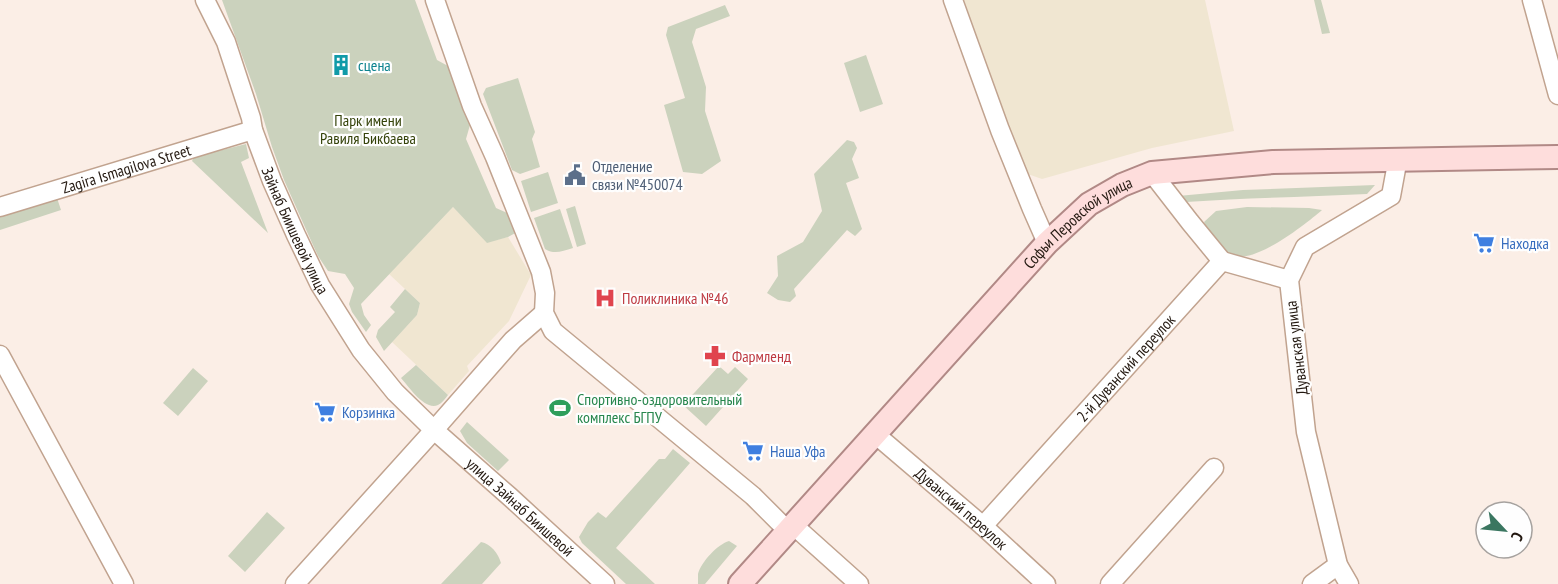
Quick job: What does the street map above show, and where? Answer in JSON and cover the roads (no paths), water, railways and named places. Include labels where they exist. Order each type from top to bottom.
[{"type":"main road","name":"Софьи Перовской улица","points":[[740,584],[1047,243],[1089,204],[1122,185],[1152,173],[1272,162],[1558,157]]},
{"type":"street","name":"Зайнаб Биишевой улица","points":[[205,0],[226,42],[272,181],[320,285],[361,350],[395,392],[434,430]]},
{"type":"street","points":[[435,0],[472,106],[541,272],[545,293],[544,314],[553,331],[859,584]]},
{"type":"street","points":[[953,0],[1000,130],[1047,243]]},
{"type":"street","points":[[1532,0],[1558,95]]},
{"type":"street","name":"Zagira Ismagilova Street","points":[[0,207],[254,130]]},
{"type":"street","name":"Дуванская улица","points":[[1348,584],[1338,565],[1306,432],[1289,280],[1305,247],[1391,196],[1398,158]]},
{"type":"street","points":[[1152,173],[1222,261],[1289,280]]},
{"type":"street","name":"2-й Дуванский переулок","points":[[983,526],[1222,261]]},
{"type":"street","points":[[295,584],[513,340],[544,314]]},
{"type":"street","points":[[0,355],[124,584]]},
{"type":"street","name":"улица Зайнаб Биишевой","points":[[434,430],[518,503],[605,584]]},
{"type":"street","name":"Дуванский переулок","points":[[875,434],[983,526],[1046,584]]},
{"type":"street","points":[[1110,584],[1214,468]]},
{"type":"street","points":[[1312,584],[1338,565]]},
{"type":"place","name":"сцена","points":[[341,65]]},
{"type":"place","name":"Отделение связи №450074","points":[[575,175]]},
{"type":"place","name":"Находка","points":[[1484,243]]},
{"type":"place","name":"Поликлиника №46","points":[[605,298]]},
{"type":"place","name":"Фармленд","points":[[715,356]]},
{"type":"place","name":"Спортивно-оздоровительный комплекс БГПУ","points":[[560,408]]},
{"type":"place","name":"Корзинка","points":[[325,412]]},
{"type":"place","name":"Наша Уфа","points":[[753,451]]},
{"type":"park label","name":"Парк имени Равиля Бикбаева","points":[[368,129]]}]
